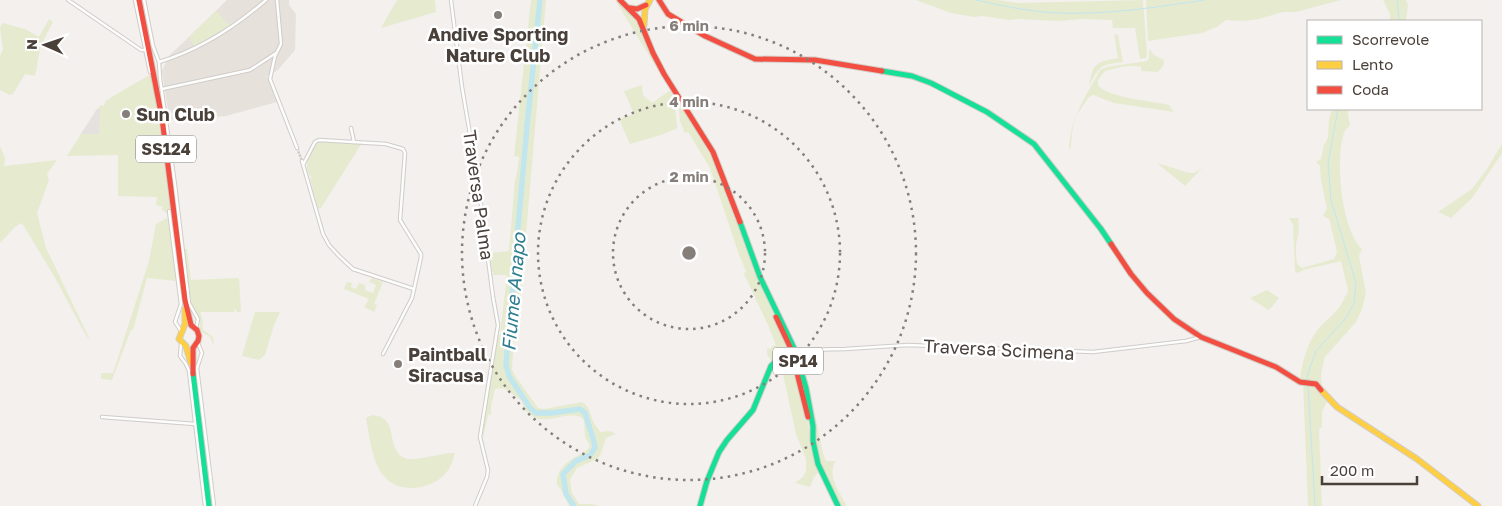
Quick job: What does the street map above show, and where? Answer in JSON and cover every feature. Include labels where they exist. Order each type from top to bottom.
[{"type":"main road","name":"SS124","points":[[139,0],[162,118],[184,300]]},
{"type":"main road","points":[[620,0],[634,14],[644,29]]},
{"type":"main road","points":[[626,7],[637,9],[649,2],[659,1],[668,14],[705,36],[756,59],[815,60],[912,76],[932,83],[987,112],[1022,134],[1034,144],[1101,229],[1139,284],[1174,319],[1201,338],[1270,364],[1303,383],[1310,382],[1316,384],[1337,407],[1417,459],[1478,506]]},
{"type":"main road","points":[[644,29],[643,15],[649,2]]},
{"type":"main road","name":"SP14","points":[[644,29],[653,53],[664,74],[720,167],[782,328],[812,432]]},
{"type":"main road","name":"SP14","points":[[768,295],[795,350],[806,388],[813,426],[812,441],[818,464],[838,506]]},
{"type":"main road","points":[[184,300],[194,328],[199,336],[196,344],[193,374]]},
{"type":"main road","points":[[184,300],[183,330],[179,337],[184,344],[193,374],[209,506]]},
{"type":"main road","points":[[183,330],[194,328]]},
{"type":"main road","points":[[184,344],[196,344]]},
{"type":"main road","points":[[789,357],[795,350]]},
{"type":"main road","points":[[700,506],[707,481],[722,446],[753,410],[771,366],[778,359],[789,357],[796,360],[806,388]]},
{"type":"street","points":[[68,0],[141,50],[145,50]]},
{"type":"street","points":[[135,0],[150,72]]},
{"type":"street","points":[[144,0],[153,46],[159,62],[189,303],[198,319],[194,328]]},
{"type":"street","points":[[159,62],[181,56],[216,37],[235,25],[266,0]]},
{"type":"street","points":[[277,0],[281,44],[270,79],[297,148]]},
{"type":"street","name":"Traversa Palma","points":[[451,0],[461,78],[477,172],[493,298],[499,321],[480,436],[488,470],[475,506]]},
{"type":"street","points":[[162,89],[250,70],[277,52]]},
{"type":"street","points":[[351,128],[354,142]]},
{"type":"street","points":[[303,165],[318,141],[386,144],[402,148],[405,152],[400,220],[421,254],[412,298],[383,354]]},
{"type":"street","points":[[302,161],[323,234],[329,245],[353,269],[414,289]]},
{"type":"street","points":[[169,211],[181,304],[175,322],[183,330]]},
{"type":"street","points":[[782,328],[795,350]]},
{"type":"street","name":"Traversa Scimena","points":[[795,350],[950,345],[1003,350],[1093,352],[1201,338]]},
{"type":"street","points":[[184,344],[180,351],[180,356],[186,364],[188,371],[205,506]]},
{"type":"street","points":[[180,351],[184,344]]},
{"type":"street","points":[[196,344],[202,353],[197,368],[214,506]]},
{"type":"street","points":[[102,417],[195,424]]},
{"type":"shaded area","points":[[227,0],[289,0],[289,5],[296,14],[295,50],[278,70],[267,76],[277,102],[226,116],[169,120],[170,113],[168,111],[162,71],[168,57]]},
{"type":"shaded area","points":[[97,109],[100,109],[99,134],[81,134]]},
{"type":"green space","points":[[397,0],[435,0],[436,12],[381,28]]},
{"type":"green space","points":[[531,0],[546,0],[521,293],[514,335],[512,369],[538,408],[544,409],[582,402],[590,412],[593,422],[600,432],[610,431],[616,434],[606,438],[600,456],[597,459],[577,468],[570,480],[572,493],[579,504],[599,506],[569,506],[557,485],[557,478],[562,467],[590,446],[585,437],[584,421],[581,417],[565,416],[538,419],[524,409],[522,401],[504,388],[495,389],[491,414],[488,415],[482,437],[497,339],[500,335],[507,275],[492,275],[494,273],[492,271],[490,255],[492,255],[491,253],[509,251],[515,180],[519,159],[519,157],[514,156]]},
{"type":"green space","points":[[615,0],[618,0],[620,4],[635,16],[661,75]]},
{"type":"green space","points":[[916,0],[998,0],[1017,3],[1143,0],[1147,55],[1146,58],[1140,59],[1135,28],[1113,28],[1112,20],[1009,20],[982,16],[974,17],[951,13]]},
{"type":"green space","points":[[1146,0],[1341,0],[1296,12],[1283,12],[1259,19],[1243,21],[1226,20],[1217,27],[1202,33],[1148,41]]},
{"type":"green space","points":[[1383,0],[1406,0],[1408,5],[1406,20],[1390,20],[1390,14]]},
{"type":"green space","points":[[216,11],[231,25],[194,46],[189,37]]},
{"type":"green space","points":[[49,19],[53,22],[41,45],[35,76],[25,74],[13,94],[9,95],[0,90],[0,56],[3,49],[0,28],[2,23],[25,29],[39,37]]},
{"type":"green space","points":[[1114,34],[1118,35],[1123,62],[1102,67],[1089,86],[1092,72],[1097,65],[1118,58]]},
{"type":"green space","points":[[1149,49],[1154,55],[1164,60],[1163,66],[1158,72],[1141,71],[1141,67],[1132,66],[1105,71],[1098,80],[1098,85],[1120,96],[1169,105],[1174,112],[1114,103],[1093,95],[1089,97],[1076,116],[1100,70],[1107,67],[1147,61]]},
{"type":"green space","name":"Sun Club","points":[[151,74],[171,209],[166,213],[161,209],[163,207],[156,205],[157,197],[118,196],[118,155],[67,156],[101,105],[104,106],[105,102],[110,98]]},
{"type":"green space","points":[[642,85],[643,95],[652,103],[671,91],[674,98],[678,128],[630,144],[619,119],[634,114],[624,91]]},
{"type":"green space","points":[[678,101],[719,169],[758,278],[789,349],[789,354],[787,355],[771,361],[767,354],[767,349],[776,345],[744,274],[746,271],[710,168],[688,132],[685,133],[680,121]]},
{"type":"green space","points":[[1332,110],[1349,110],[1350,125],[1344,132],[1341,145],[1340,176],[1349,226],[1362,249],[1359,256],[1366,293],[1356,322],[1325,357],[1321,374],[1322,389],[1316,382],[1310,381],[1327,402],[1322,411],[1322,427],[1319,429],[1322,506],[1308,506],[1303,382],[1300,380],[1301,373],[1306,351],[1316,331],[1338,309],[1348,290],[1341,261],[1303,270],[1298,273],[1295,271],[1293,224],[1289,218],[1299,218],[1299,233],[1296,246],[1297,264],[1302,268],[1334,259],[1337,252],[1329,219],[1323,216],[1327,208],[1320,166],[1316,162],[1321,159],[1324,145],[1328,138]]},
{"type":"green space","points":[[1076,117],[1071,147],[1069,150],[1072,128]]},
{"type":"green space","points":[[320,141],[362,143],[321,208],[318,209],[310,179],[312,178],[307,169],[307,164],[310,153]]},
{"type":"green space","points":[[1502,144],[1502,153],[1472,198],[1451,218],[1438,212],[1472,189]]},
{"type":"green space","points":[[0,146],[5,158],[4,166],[57,160],[47,174],[49,180],[37,213],[46,248],[91,342],[22,223],[16,226],[0,243]]},
{"type":"green space","points":[[1157,163],[1189,173],[1194,173],[1202,168],[1185,186]]},
{"type":"green space","points":[[167,218],[176,281],[147,278],[133,330],[131,330],[112,380],[101,379],[101,373],[113,373],[149,261],[156,224]]},
{"type":"green space","points":[[185,249],[187,249],[191,280],[239,278],[241,312],[237,312],[234,309],[235,312],[200,312],[203,330],[213,337],[214,346],[210,337],[200,331],[200,318],[190,301]]},
{"type":"green space","points":[[372,278],[383,282],[374,304],[377,305],[374,312],[364,307],[369,299],[344,289],[347,282],[352,283],[351,287],[356,289],[359,283],[365,285],[365,290],[373,293],[376,285],[369,282]]},
{"type":"green space","points":[[1267,290],[1279,298],[1268,310],[1250,298]]},
{"type":"green space","points":[[255,312],[280,312],[265,355],[259,360],[242,356]]},
{"type":"green space","points":[[801,351],[823,453],[826,461],[836,461],[833,466],[833,478],[847,506],[841,506],[824,475],[818,458],[815,443],[815,425],[798,353]]},
{"type":"green space","points":[[790,360],[801,387],[818,473],[810,487],[795,483],[803,477],[806,471],[806,459],[796,434],[783,374],[777,362]]},
{"type":"green space","points":[[372,415],[381,417],[386,421],[390,427],[395,448],[405,458],[416,459],[455,453],[448,471],[437,481],[421,487],[405,488],[390,482],[380,470],[372,448],[366,418]]},
{"type":"waterway","name":"Fiume Anapo","points":[[540,0],[506,364],[509,376],[530,408],[536,413],[580,409],[585,413],[595,448],[590,455],[576,461],[563,474],[566,494],[574,506]]},
{"type":"waterway","points":[[976,0],[1028,10],[1077,13],[1132,10],[1205,0]]},
{"type":"waterway","points":[[1397,0],[1398,20]]},
{"type":"waterway","points":[[1308,380],[1307,376],[1316,351],[1345,319],[1354,304],[1356,283],[1331,200],[1328,163],[1338,110]]},
{"type":"waterway","points":[[1308,384],[1315,506]]},
{"type":"tunnel","points":[[297,148],[302,161]]},
{"type":"traffic: fast","points":[[882,71],[912,76],[931,83],[987,112],[1034,144],[1111,244]]},
{"type":"traffic: fast","points":[[740,222],[760,277],[795,350],[806,388],[818,464],[838,506]]},
{"type":"traffic: fast","points":[[700,506],[707,481],[719,452],[753,410],[771,366],[778,359],[792,356]]},
{"type":"traffic: fast","points":[[193,373],[209,506]]},
{"type":"traffic: slow","points":[[644,25],[645,9],[650,0]]},
{"type":"traffic: slow","points":[[185,309],[185,324],[179,339],[186,346],[191,363]]},
{"type":"traffic: slow","points":[[1321,390],[1337,407],[1417,459],[1478,506]]},
{"type":"traffic: jam","points":[[139,0],[162,118],[185,300],[191,325],[197,330],[199,336],[193,348],[193,374]]},
{"type":"traffic: jam","points":[[620,0],[639,19],[664,74],[713,152],[740,222]]},
{"type":"traffic: jam","points":[[659,0],[668,14],[705,36],[755,59],[815,60],[882,71]]},
{"type":"traffic: jam","points":[[630,8],[637,9],[646,5]]},
{"type":"traffic: jam","points":[[1111,244],[1131,274],[1147,293],[1174,319],[1201,337],[1276,367],[1300,382],[1316,384],[1321,390]]},
{"type":"traffic: jam","points":[[776,317],[791,349],[808,417]]},
{"type":"place","name":"Andive Sporting Nature Club","points":[[498,15]]},
{"type":"place","name":"Sun Club","points":[[126,114]]},
{"type":"place","name":"Paintball Siracusa","points":[[398,364]]}]
